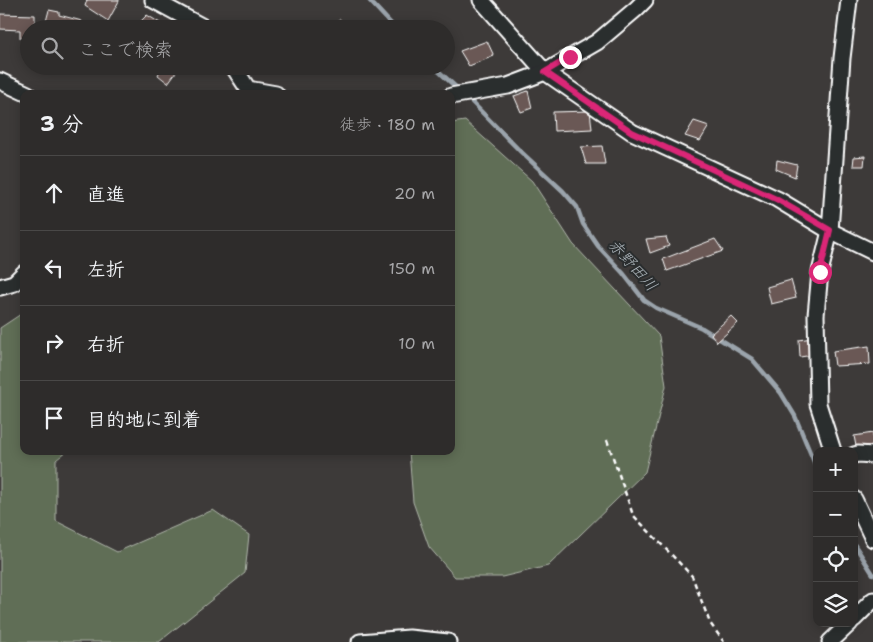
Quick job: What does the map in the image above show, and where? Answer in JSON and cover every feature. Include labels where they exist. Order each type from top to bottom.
[{"type":"street","points":[[152,0],[190,20]]},
{"type":"street","points":[[481,0],[545,72],[632,132],[776,199],[873,252]]},
{"type":"street","points":[[455,95],[508,86],[545,72],[597,42],[645,0]]},
{"type":"street","points":[[832,447],[818,404],[816,324],[820,272],[830,230],[848,0]]},
{"type":"street","points":[[237,75],[245,90]]},
{"type":"street","points":[[0,81],[20,90]]},
{"type":"street","points":[[0,287],[14,283],[20,277]]},
{"type":"street","points":[[858,454],[873,455]]},
{"type":"street","points":[[858,507],[873,539]]},
{"type":"street","points":[[858,615],[873,600]]},
{"type":"street","points":[[830,642],[846,627]]},
{"type":"street","points":[[360,642],[409,638],[448,642]]},
{"type":"path","points":[[607,440],[634,516],[692,576],[710,623],[724,642]]},
{"type":"green space","points":[[465,121],[532,181],[573,244],[659,336],[666,386],[645,472],[548,566],[502,577],[455,577],[429,547],[413,502],[409,455],[455,455],[455,122]]},
{"type":"green space","points":[[20,315],[20,455],[62,455],[56,460],[56,521],[117,552],[213,510],[249,535],[245,573],[159,642],[0,642],[0,328]]},
{"type":"building","points":[[87,0],[119,0],[109,20],[85,6]]},
{"type":"building","points":[[49,10],[78,20],[46,20]]},
{"type":"building","points":[[0,14],[35,15],[35,20],[20,20],[20,30],[0,29]]},
{"type":"building","points":[[147,15],[155,20],[142,20]]},
{"type":"building","points":[[487,41],[494,56],[469,66],[460,51]]},
{"type":"building","points":[[158,75],[174,75],[168,83]]},
{"type":"building","points":[[528,91],[532,108],[521,112],[514,96]]},
{"type":"building","points":[[590,111],[592,129],[554,131],[553,112]]},
{"type":"building","points":[[694,121],[709,126],[700,141],[685,136]]},
{"type":"building","points":[[602,146],[605,164],[586,164],[581,147]]},
{"type":"building","points":[[865,156],[864,166],[853,166],[854,157]]},
{"type":"building","points":[[777,160],[797,165],[795,177],[776,169]]},
{"type":"building","points":[[666,237],[669,246],[650,253],[646,239]]},
{"type":"building","points":[[715,239],[723,251],[667,271],[663,259]]},
{"type":"building","points":[[791,280],[796,298],[771,304],[767,287]]},
{"type":"building","points":[[731,316],[738,323],[717,342],[711,334]]},
{"type":"building","points":[[812,338],[813,355],[800,357],[799,340]]},
{"type":"building","points":[[869,346],[870,364],[835,366],[833,351]]},
{"type":"building","points":[[873,433],[873,446],[856,446],[854,436]]},
{"type":"waterway","name":"赤野田川","points":[[369,0],[388,20]]},
{"type":"waterway","name":"赤野田川","points":[[443,75],[459,90]]},
{"type":"waterway","name":"赤野田川","points":[[467,97],[577,207],[583,224],[598,246],[623,273],[644,300],[656,308],[702,328],[752,359],[781,393],[795,416],[813,459]]},
{"type":"waterway","name":"赤野田川","points":[[858,550],[873,574]]},
{"type":"route","points":[[570,57],[545,72],[632,132],[776,199],[830,230],[820,272]]}]
